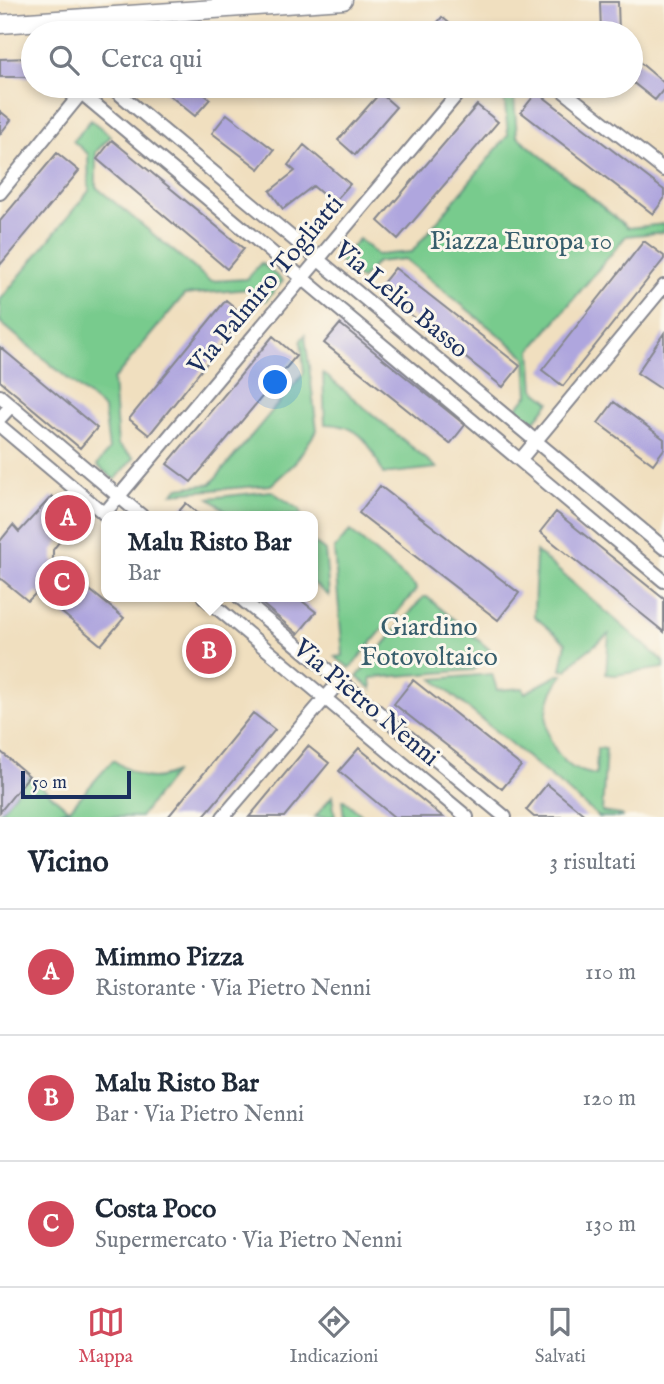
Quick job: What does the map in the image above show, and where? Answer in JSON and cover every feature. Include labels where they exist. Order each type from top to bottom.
[{"type":"main road","points":[[109,21],[185,6],[343,0]]},
{"type":"main road","points":[[0,24],[21,25]]},
{"type":"street","points":[[0,193],[73,98]]},
{"type":"street","points":[[93,98],[664,581]]},
{"type":"street","name":"Via Lelio Basso","points":[[124,98],[664,548]]},
{"type":"street","name":"Via Palmiro Togliatti","points":[[109,511],[454,98]]},
{"type":"street","points":[[572,98],[664,170]]},
{"type":"street","points":[[520,460],[664,286]]},
{"type":"street","points":[[0,396],[136,511]]},
{"type":"street","points":[[0,418],[11,406]]},
{"type":"street","points":[[0,426],[101,511]]},
{"type":"street","name":"Via Pietro Nenni","points":[[210,602],[467,817]]},
{"type":"street","name":"Via Pietro Nenni","points":[[245,602],[505,817]]},
{"type":"street","points":[[223,817],[340,681]]},
{"type":"green space","name":"Piazza Europa 10","points":[[504,98],[514,98],[517,136],[628,228],[664,224],[664,232],[626,236],[531,350],[534,389],[550,402],[532,424],[515,410],[528,395],[526,357],[405,259],[377,262],[361,280],[339,262],[359,239],[377,255],[412,252],[508,135]]},
{"type":"green space","points":[[91,120],[111,136],[96,152],[96,187],[210,281],[247,279],[261,263],[283,281],[265,301],[249,289],[184,295],[113,380],[118,445],[134,458],[115,480],[97,465],[109,450],[104,409],[0,322],[0,300],[89,191],[88,154],[73,141]]},
{"type":"green space","points":[[305,335],[317,430],[294,464],[271,485],[173,493],[178,488],[211,484],[304,373],[301,340]]},
{"type":"green space","points":[[323,373],[437,468],[383,474],[363,438],[347,428],[325,424]]},
{"type":"green space","points":[[271,491],[300,511],[226,511],[209,498]]},
{"type":"green space","name":"Giardino Fotovoltaico","points":[[350,531],[415,586],[416,590],[350,668],[335,657],[343,656],[334,549]]},
{"type":"green space","name":"Giardino Fotovoltaico","points":[[318,546],[325,551],[329,596],[318,587]]},
{"type":"green space","name":"Giardino Fotovoltaico","points":[[536,551],[664,662],[664,668],[606,674],[609,634],[567,670],[561,670],[566,643],[534,616]]},
{"type":"green space","name":"Giardino Fotovoltaico","points":[[423,597],[427,597],[490,650],[474,670],[371,678],[372,689],[357,677]]},
{"type":"green space","name":"Giardino Fotovoltaico","points":[[492,674],[497,690],[523,688],[525,693],[558,675],[563,675],[555,686],[547,710],[553,745],[573,768],[596,775],[597,748],[606,749],[602,812],[622,817],[599,817],[433,679]]},
{"type":"green space","points":[[113,760],[128,770],[149,778],[175,772],[140,817],[50,817],[69,810]]},
{"type":"green space","points":[[29,776],[68,809],[46,817],[0,817],[0,812]]},
{"type":"green space","points":[[332,796],[335,817],[315,817]]},
{"type":"green space","points":[[344,800],[364,817],[344,817]]},
{"type":"building","points":[[600,2],[618,2],[619,21],[601,21]]},
{"type":"building","points":[[21,58],[21,77],[0,77],[0,59]]},
{"type":"building","points":[[643,65],[664,83],[664,89],[655,100],[643,90]]},
{"type":"building","points":[[173,98],[210,99],[195,116]]},
{"type":"building","points":[[376,98],[386,98],[396,107],[355,155],[338,140]]},
{"type":"building","points":[[532,98],[545,98],[664,190],[664,199],[653,214],[521,112]]},
{"type":"building","points":[[477,105],[498,122],[398,239],[378,221]]},
{"type":"building","points":[[0,111],[11,120],[0,134]]},
{"type":"building","points":[[227,114],[274,150],[259,169],[212,133]]},
{"type":"building","points":[[112,140],[244,249],[227,269],[97,159]]},
{"type":"building","points":[[304,145],[350,184],[333,203],[313,186],[283,209],[270,191],[295,171],[288,165]]},
{"type":"building","points":[[57,153],[79,171],[0,265],[0,221]]},
{"type":"building","points":[[644,241],[664,256],[664,259],[563,386],[542,370]]},
{"type":"building","points":[[395,268],[520,366],[503,387],[378,289]]},
{"type":"building","points":[[226,300],[245,316],[149,435],[129,419]]},
{"type":"building","points":[[340,324],[465,425],[450,444],[324,343]]},
{"type":"building","points":[[664,333],[664,391],[637,373]]},
{"type":"building","points":[[273,336],[296,356],[191,482],[167,464]]},
{"type":"building","points":[[0,347],[97,428],[80,448],[0,381]]},
{"type":"building","points":[[614,402],[664,439],[664,449],[653,464],[598,423]]},
{"type":"building","points":[[380,486],[519,593],[498,620],[359,513]]},
{"type":"building","points":[[52,496],[77,518],[53,550],[53,560],[101,602],[124,618],[101,645],[37,592],[28,601],[0,578],[0,541],[13,525],[19,532]]},
{"type":"building","points":[[186,503],[195,511],[179,511]]},
{"type":"building","points":[[556,512],[664,599],[664,632],[540,532]]},
{"type":"building","points":[[260,602],[303,602],[316,612],[298,634]]},
{"type":"building","points":[[413,680],[521,766],[502,789],[394,704]]},
{"type":"building","points":[[253,713],[275,730],[203,817],[168,817]]},
{"type":"building","points":[[308,746],[329,763],[284,817],[249,817]]},
{"type":"building","points":[[359,748],[443,817],[394,817],[339,771]]},
{"type":"building","points":[[0,751],[29,776],[0,812]]},
{"type":"building","points":[[547,784],[587,817],[534,817],[526,810]]},
{"type":"place","name":"Mimmo Pizza","points":[[68,518]]},
{"type":"place","name":"Costa Poco","points":[[62,583]]},
{"type":"place","name":"Malu Risto Bar","points":[[209,651]]}]
